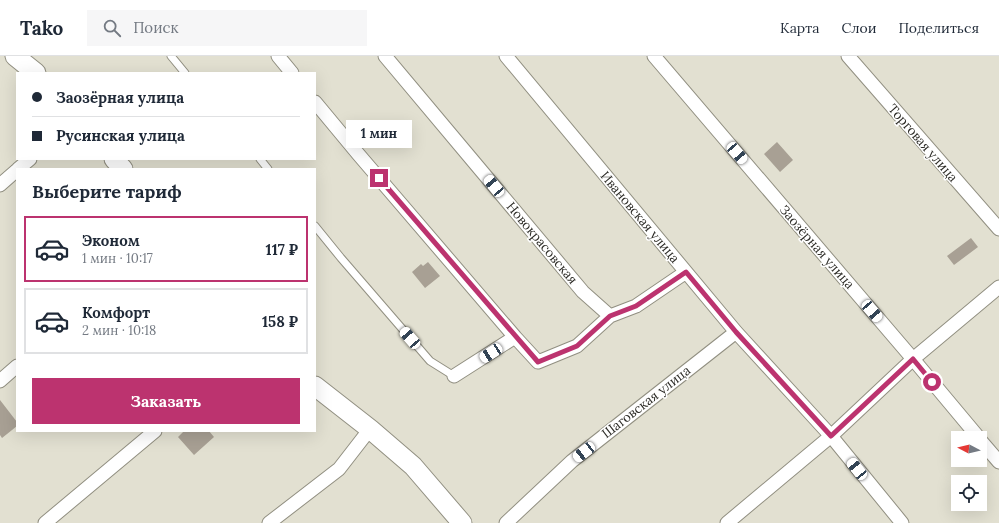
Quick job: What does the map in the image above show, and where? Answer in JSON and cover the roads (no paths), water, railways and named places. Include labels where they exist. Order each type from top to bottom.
[{"type":"street","points":[[15,56],[35,72]]},
{"type":"street","points":[[278,56],[291,72]]},
{"type":"street","name":"Новокрасовская","points":[[385,56],[583,292],[610,316]]},
{"type":"street","name":"Ивановская улица","points":[[506,56],[736,332],[831,436],[902,523]]},
{"type":"street","name":"Заозёрная улица","points":[[654,56],[913,359],[972,431]]},
{"type":"street","name":"Торговая улица","points":[[848,56],[999,229]]},
{"type":"street","points":[[316,103],[538,362],[577,346],[610,316],[636,306],[686,272]]},
{"type":"street","points":[[20,168],[29,160]]},
{"type":"street","points":[[115,160],[122,168]]},
{"type":"street","points":[[0,185],[16,172]]},
{"type":"street","points":[[727,523],[831,436],[913,359],[999,287]]},
{"type":"street","name":"Шаговская улица","points":[[506,523],[572,461],[736,332]]},
{"type":"street","points":[[454,376],[516,337]]},
{"type":"street","points":[[0,381],[16,367]]},
{"type":"street","points":[[316,387],[370,429],[413,466],[462,523]]},
{"type":"street","points":[[269,523],[339,469],[370,429]]},
{"type":"street","points":[[45,523],[154,432]]},
{"type":"street","name":"Заозёрная улица","points":[[987,448],[999,462]]},
{"type":"lane","points":[[171,56],[185,72]]},
{"type":"lane","points":[[261,160],[267,168]]},
{"type":"lane","points":[[316,227],[430,361],[454,376]]}]
